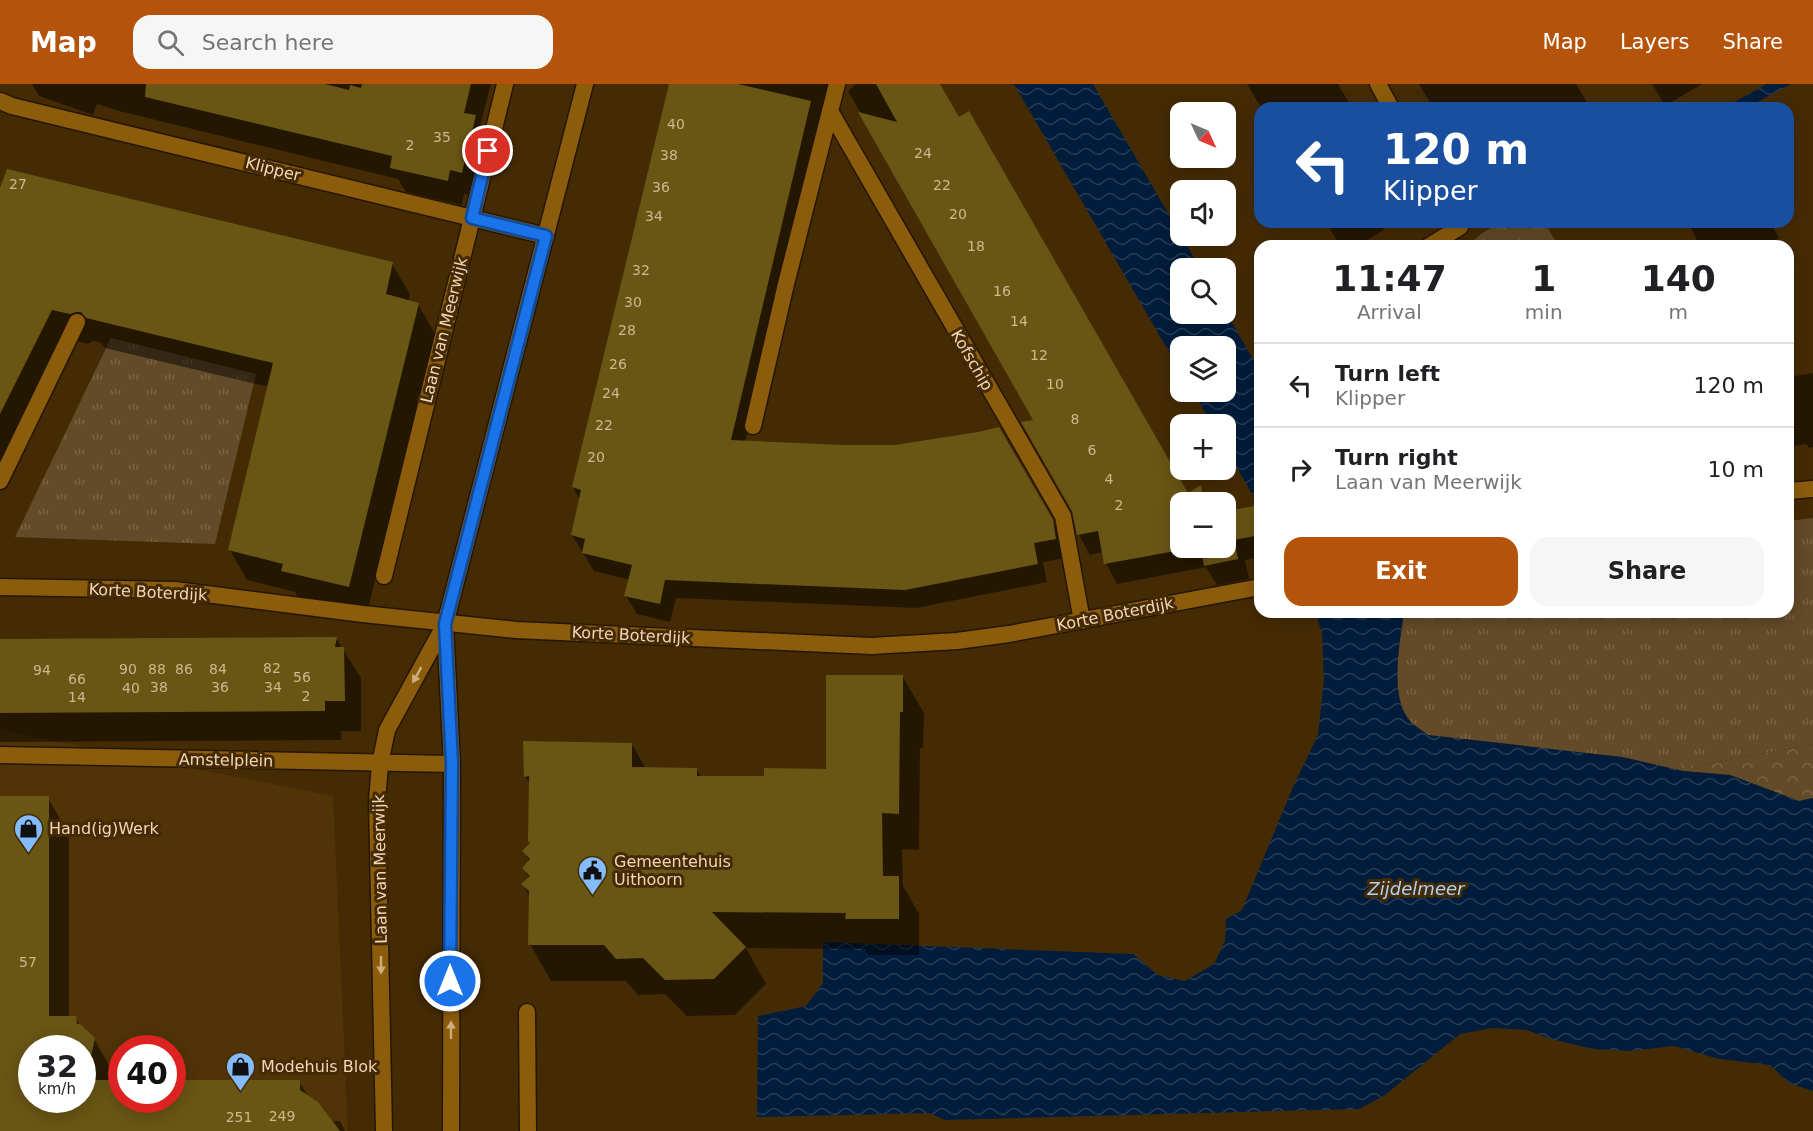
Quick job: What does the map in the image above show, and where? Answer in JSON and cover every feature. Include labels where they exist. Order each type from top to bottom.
[{"type":"street","name":"Laan van Meerwijk","points":[[384,576],[505,84]]},
{"type":"street","name":"Laan van Meerwijk","points":[[384,1131],[377,801],[380,764],[387,730],[445,624],[585,84]]},
{"type":"street","points":[[753,426],[786,284],[837,84]]},
{"type":"street","points":[[1378,84],[1388,102]]},
{"type":"street","name":"Klipper","points":[[0,101],[12,106],[546,236]]},
{"type":"street","name":"Kofschip","points":[[830,111],[1063,516],[1082,621]]},
{"type":"street","points":[[1439,240],[1460,228]]},
{"type":"street","points":[[0,481],[77,322]]},
{"type":"street","points":[[1794,491],[1813,489]]},
{"type":"street","name":"Korte Boterdijk","points":[[0,587],[175,590],[445,624],[516,630],[871,646],[957,641],[1009,634],[1254,588]]},
{"type":"street","name":"Laan van Meerwijk","points":[[445,624],[452,764],[451,1131]]},
{"type":"street","name":"Amstelplein","points":[[0,755],[452,764]]},
{"type":"street","points":[[527,1012],[528,1131]]},
{"type":"shaded area","points":[[0,730],[333,796],[348,1131],[0,1131]]},
{"type":"green space","points":[[1491,228],[1548,228],[1555,240],[1474,240]]},
{"type":"green space","points":[[111,338],[256,374],[215,544],[15,537]]},
{"type":"green space","points":[[1813,518],[1813,744],[1703,765],[1657,765],[1622,757],[1428,735],[1409,720],[1403,709],[1399,697],[1398,668],[1403,618],[1794,618],[1794,520]]},
{"type":"green space","points":[[1813,744],[1813,798],[1799,801],[1730,775],[1683,771],[1657,765],[1703,765]]},
{"type":"water","points":[[1014,84],[1093,84],[1170,216],[1170,246],[1187,246],[1194,258],[1170,258],[1170,324],[1233,324],[1254,361],[1254,497],[1236,466],[1236,414],[1206,414],[1199,402],[1236,402],[1236,336],[1170,336],[1170,354]]},
{"type":"water","points":[[1767,84],[1791,84],[1757,102],[1735,102]]},
{"type":"water","name":"Zijdelmeer","points":[[1317,618],[1403,618],[1398,668],[1399,697],[1409,720],[1428,735],[1622,757],[1683,771],[1730,775],[1799,801],[1813,798],[1813,1091],[1789,1083],[1770,1065],[1719,1059],[1674,1046],[1630,1051],[1593,1049],[1551,1039],[1527,1030],[1492,1028],[1460,1034],[1385,1095],[1359,1109],[945,1120],[929,1113],[757,1117],[758,1016],[806,1006],[823,983],[823,942],[1133,954],[1158,975],[1185,981],[1214,964],[1225,941],[1226,919],[1242,910],[1293,787],[1318,735],[1324,679],[1322,633]]},
{"type":"building","points":[[146,84],[325,84],[349,90],[350,85],[361,88],[362,84],[471,84],[464,113],[476,115],[462,173],[450,170],[448,181],[390,168],[392,156],[145,97]]},
{"type":"building","points":[[669,84],[738,84],[811,101],[731,440],[895,445],[999,427],[1053,520],[1056,539],[1034,543],[1038,564],[905,590],[665,580],[660,604],[624,596],[632,565],[582,553],[585,539],[571,535],[581,490],[572,487]]},
{"type":"building","points":[[876,84],[940,84],[959,117],[969,111],[1170,462],[1170,480],[1181,480],[1187,492],[1170,492],[1170,552],[1104,564],[1098,531],[1077,535],[1072,511],[1021,422],[1033,420],[858,112],[897,122]]},
{"type":"building","points":[[7,169],[393,262],[386,294],[419,303],[349,587],[281,571],[283,564],[228,550],[273,363],[86,318],[81,312],[70,314],[52,310],[0,414],[0,188]]},
{"type":"building","points":[[1201,485],[1203,492],[1190,492]]},
{"type":"building","points":[[1254,506],[1254,536],[1236,540],[1236,509]]},
{"type":"building","points":[[1236,550],[1238,559],[1204,566],[1203,558],[1236,558]]},
{"type":"building","points":[[337,637],[335,647],[344,647],[345,701],[325,701],[325,711],[0,713],[0,639]]},
{"type":"building","points":[[826,675],[903,675],[903,712],[900,712],[899,814],[882,813],[883,876],[899,876],[899,919],[845,919],[846,913],[712,912],[746,947],[714,979],[665,980],[643,958],[616,959],[604,945],[528,945],[529,891],[521,884],[530,876],[522,868],[530,859],[522,851],[530,843],[528,841],[529,776],[524,777],[523,741],[632,743],[632,767],[697,768],[697,776],[764,776],[764,768],[826,769]]},
{"type":"building","points":[[0,796],[49,796],[49,1016],[76,1016],[77,1024],[92,1035],[18,1035],[18,1113],[96,1113],[96,1080],[108,1080],[108,1113],[186,1113],[186,1080],[300,1080],[300,1090],[318,1102],[340,1131],[0,1131]]},
{"type":"place","name":"Hand(ig)Werk","points":[[28,854]]},
{"type":"place","name":"Gemeentehuis Uithoorn","points":[[593,896]]},
{"type":"place","name":"Modehuis Blok","points":[[240,1092]]},
{"type":"route","points":[[450,981],[452,764],[445,624],[546,236],[472,218],[488,151]]}]
